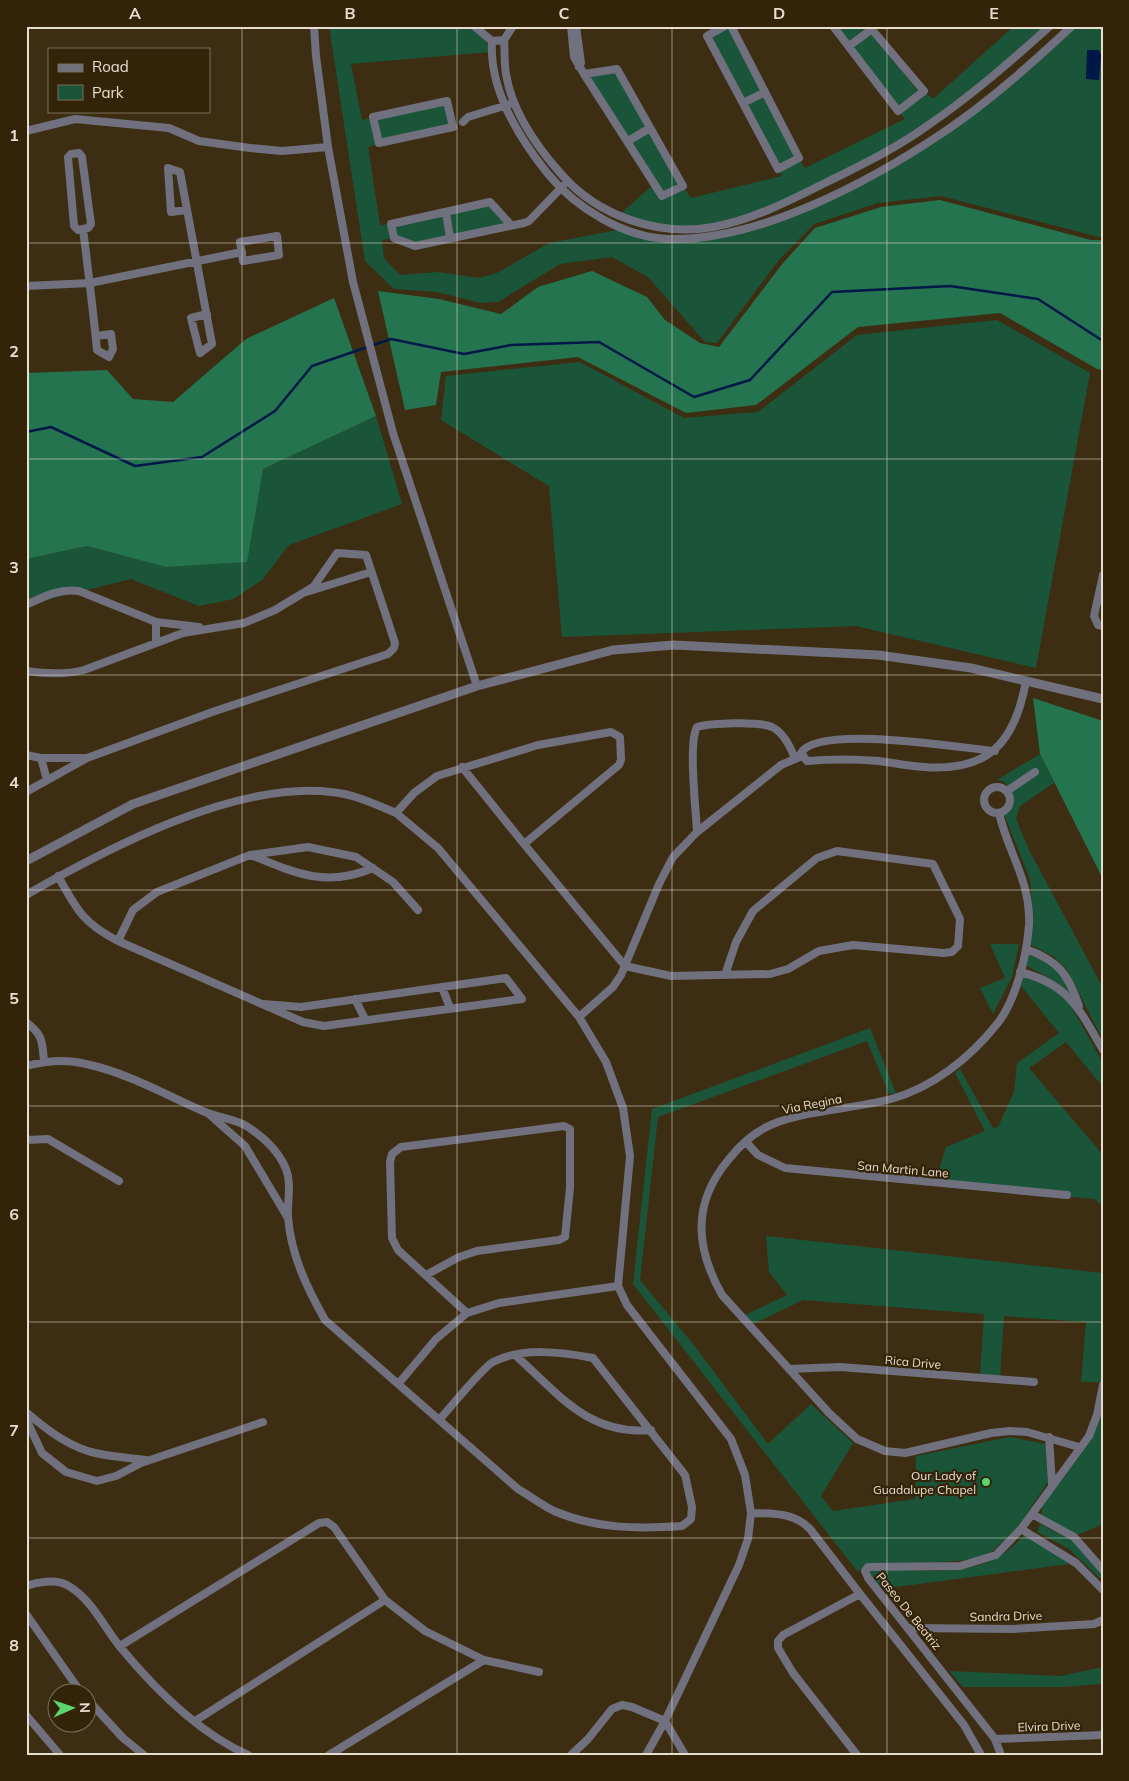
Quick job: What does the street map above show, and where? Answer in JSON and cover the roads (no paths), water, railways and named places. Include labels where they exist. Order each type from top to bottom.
[{"type":"street","points":[[314,26],[328,147],[353,282],[393,433],[477,686]]},
{"type":"street","points":[[474,26],[492,41],[504,40]]},
{"type":"street","points":[[513,26],[504,40],[507,105],[543,154],[568,182],[602,208],[632,222],[655,227],[682,229],[712,227],[766,210],[855,169],[926,127],[992,78],[1050,26]]},
{"type":"street","points":[[571,26],[574,57],[582,70],[628,141],[662,196],[683,186],[617,69],[582,70]]},
{"type":"street","points":[[576,26],[582,70]]},
{"type":"street","points":[[721,27],[707,36],[778,169],[799,158],[731,26]]},
{"type":"street","points":[[832,26],[898,111],[924,91],[871,28],[848,46]]},
{"type":"street","points":[[492,41],[495,76],[526,147],[559,189],[602,219],[624,228],[666,239],[711,237],[769,220],[861,182],[944,132],[1018,75],[1072,26]]},
{"type":"street","points":[[743,103],[765,92]]},
{"type":"street","points":[[448,100],[452,122],[453,127],[379,143],[373,117],[448,100]]},
{"type":"street","points":[[452,122],[463,122],[468,117],[507,105]]},
{"type":"street","points":[[26,131],[75,119],[169,128],[199,141],[250,148],[282,151],[328,147]]},
{"type":"street","points":[[628,141],[650,128]]},
{"type":"street","points":[[79,153],[82,157],[91,224],[88,228],[83,229],[76,229],[74,226],[68,157],[71,154],[79,153]]},
{"type":"street","points":[[187,210],[171,212],[168,168],[180,172],[212,344],[200,353],[191,318],[206,314]]},
{"type":"street","points":[[511,225],[490,202],[391,224],[394,238],[414,246],[524,223],[554,191],[568,182]]},
{"type":"street","points":[[766,210],[769,220]]},
{"type":"street","points":[[446,212],[450,238]]},
{"type":"street","points":[[83,229],[96,336]]},
{"type":"street","points":[[277,236],[279,255],[243,261],[242,252],[240,242],[277,236]]},
{"type":"street","points":[[26,286],[90,283],[242,252]]},
{"type":"street","points":[[26,671],[45,674],[71,673],[156,642],[252,620],[275,610],[314,586],[337,553],[366,555],[395,643],[394,648],[388,654],[215,711],[87,758],[26,792]]},
{"type":"street","points":[[303,593],[371,572]]},
{"type":"street","points":[[1103,575],[1094,616],[1098,625],[1103,626]]},
{"type":"street","points":[[26,605],[55,592],[70,589],[79,590],[156,622],[211,628]]},
{"type":"street","points":[[156,622],[156,642]]},
{"type":"street","points":[[26,861],[133,804],[477,686],[613,650],[674,645],[878,655],[971,668],[1103,699]]},
{"type":"street","points":[[697,832],[693,741],[697,727],[739,724],[772,727],[780,733],[798,758],[807,762],[841,759],[924,767],[958,767],[981,760],[995,751],[1014,725],[1026,681]]},
{"type":"street","points":[[396,813],[414,793],[437,776],[538,745],[611,732],[620,737],[621,760],[619,765],[524,844]]},
{"type":"street","points":[[579,1017],[613,987],[625,966],[659,884],[673,857],[697,832],[782,765],[798,758],[804,748],[824,741],[874,737],[995,751]]},
{"type":"street","points":[[26,755],[41,758],[87,758]]},
{"type":"street","points":[[41,758],[47,780]]},
{"type":"street","points":[[462,768],[625,966],[671,976],[725,975],[770,974],[788,969],[818,951],[853,944],[944,953],[952,952],[958,946],[960,919],[933,864],[837,852],[828,853],[817,858],[753,910],[736,942],[725,975]]},
{"type":"street","points":[[1007,791],[1035,772]]},
{"type":"street","points":[[995,786],[1007,791],[1011,798],[1009,806],[999,813],[987,808],[985,795],[995,786]]},
{"type":"street","points":[[26,894],[58,876],[171,822],[230,803],[285,790],[332,792],[364,799],[396,813],[438,848],[579,1017],[606,1062],[623,1108],[630,1156],[618,1286],[627,1305],[731,1439],[745,1474],[751,1513],[748,1539],[739,1565],[666,1721],[646,1755]]},
{"type":"street","name":"Via Regina","points":[[999,813],[1026,888],[1029,924],[1026,949],[1020,972],[998,1023],[964,1058],[943,1075],[917,1090],[897,1097],[773,1124],[758,1131],[727,1161],[711,1184],[703,1206],[702,1244],[710,1273],[722,1295],[829,1412],[857,1439],[885,1451],[905,1453],[991,1433],[1010,1431],[1027,1432],[1079,1447]]},
{"type":"street","points":[[118,941],[133,910],[157,892],[250,855],[308,847],[356,857],[393,882],[418,910]]},
{"type":"street","points":[[250,855],[296,874],[318,879],[359,874],[374,868]]},
{"type":"street","points":[[58,876],[85,920],[97,930],[303,1022],[324,1026],[522,999],[506,978],[301,1007],[263,1004]]},
{"type":"street","points":[[1026,949],[1049,958],[1059,966],[1072,987],[1080,1011],[1103,1050]]},
{"type":"street","points":[[1020,972],[1043,977],[1058,988],[1080,1011]]},
{"type":"street","points":[[442,987],[450,1008]]},
{"type":"street","points":[[356,999],[365,1019]]},
{"type":"street","points":[[26,1022],[38,1031],[42,1038],[44,1061]]},
{"type":"street","points":[[26,1066],[44,1061],[85,1063],[124,1075],[208,1113],[246,1126],[269,1143],[286,1169],[290,1192],[288,1218],[298,1264],[309,1290],[326,1320],[518,1489],[553,1510],[587,1522],[615,1528],[682,1526],[691,1519],[692,1507],[685,1476],[593,1358],[566,1352],[516,1355],[492,1363],[440,1419]]},
{"type":"street","points":[[208,1113],[245,1146],[288,1218]]},
{"type":"street","points":[[426,1275],[458,1257],[477,1251],[559,1240],[565,1237],[570,1188],[570,1129],[564,1126],[401,1148],[392,1154],[390,1162],[392,1238],[398,1250],[467,1313]]},
{"type":"street","points":[[26,1140],[48,1139],[119,1181]]},
{"type":"street","name":"San Martin Lane","points":[[746,1142],[758,1155],[785,1168],[1067,1195]]},
{"type":"street","points":[[399,1383],[436,1339],[467,1313],[500,1303],[618,1286]]},
{"type":"street","points":[[516,1355],[581,1414],[596,1424],[635,1431],[651,1430]]},
{"type":"street","name":"Rica Drive","points":[[789,1369],[840,1367],[1034,1382]]},
{"type":"street","points":[[1103,1385],[1097,1415],[1089,1436],[1079,1447],[1021,1529],[1076,1563],[1103,1590]]},
{"type":"street","points":[[26,1412],[46,1429],[69,1443],[99,1454],[149,1460]]},
{"type":"street","points":[[26,1419],[42,1453],[66,1472],[97,1481],[116,1476],[149,1460],[263,1422]]},
{"type":"street","points":[[1049,1438],[1052,1484]]},
{"type":"street","points":[[751,1513],[789,1515],[801,1520],[810,1528],[964,1725],[981,1755]]},
{"type":"street","points":[[1032,1514],[1074,1537],[1103,1570]]},
{"type":"street","points":[[120,1646],[319,1523],[327,1522],[334,1527],[385,1600],[425,1631],[484,1660],[540,1672]]},
{"type":"street","name":"Paseo De Beatriz","points":[[1001,1755],[996,1739],[865,1574],[868,1567],[960,1566],[980,1562],[996,1555],[1021,1529]]},
{"type":"street","points":[[26,1586],[38,1582],[65,1584],[85,1597],[120,1646],[154,1687],[195,1721],[248,1755]]},
{"type":"street","points":[[858,1755],[793,1673],[778,1648],[778,1641],[783,1635],[860,1594]]},
{"type":"street","points":[[195,1721],[385,1600]]},
{"type":"street","points":[[26,1614],[75,1684]]},
{"type":"street","name":"Sandra Drive","points":[[909,1628],[1013,1629],[1094,1624],[1103,1620]]},
{"type":"street","points":[[329,1755],[484,1660]]},
{"type":"street","points":[[571,1755],[588,1739],[612,1709],[622,1705],[632,1707],[666,1721],[685,1755]]},
{"type":"street","points":[[98,1711],[123,1738],[144,1755]]},
{"type":"street","points":[[26,1715],[60,1755]]},
{"type":"street","name":"Elvira Drive","points":[[996,1739],[1103,1735]]},
{"type":"water","points":[[1087,50],[1099,50],[1101,55],[1099,80],[1086,79]]},
{"type":"waterway","points":[[26,432],[51,427],[135,466],[202,457],[275,411],[312,366],[391,339],[464,354],[511,345],[599,342],[694,397],[750,380],[832,292],[950,286],[1038,299],[1103,341]]},
{"type":"place","name":"Our Lady of Guadalupe Chapel","points":[[986,1482]]}]
